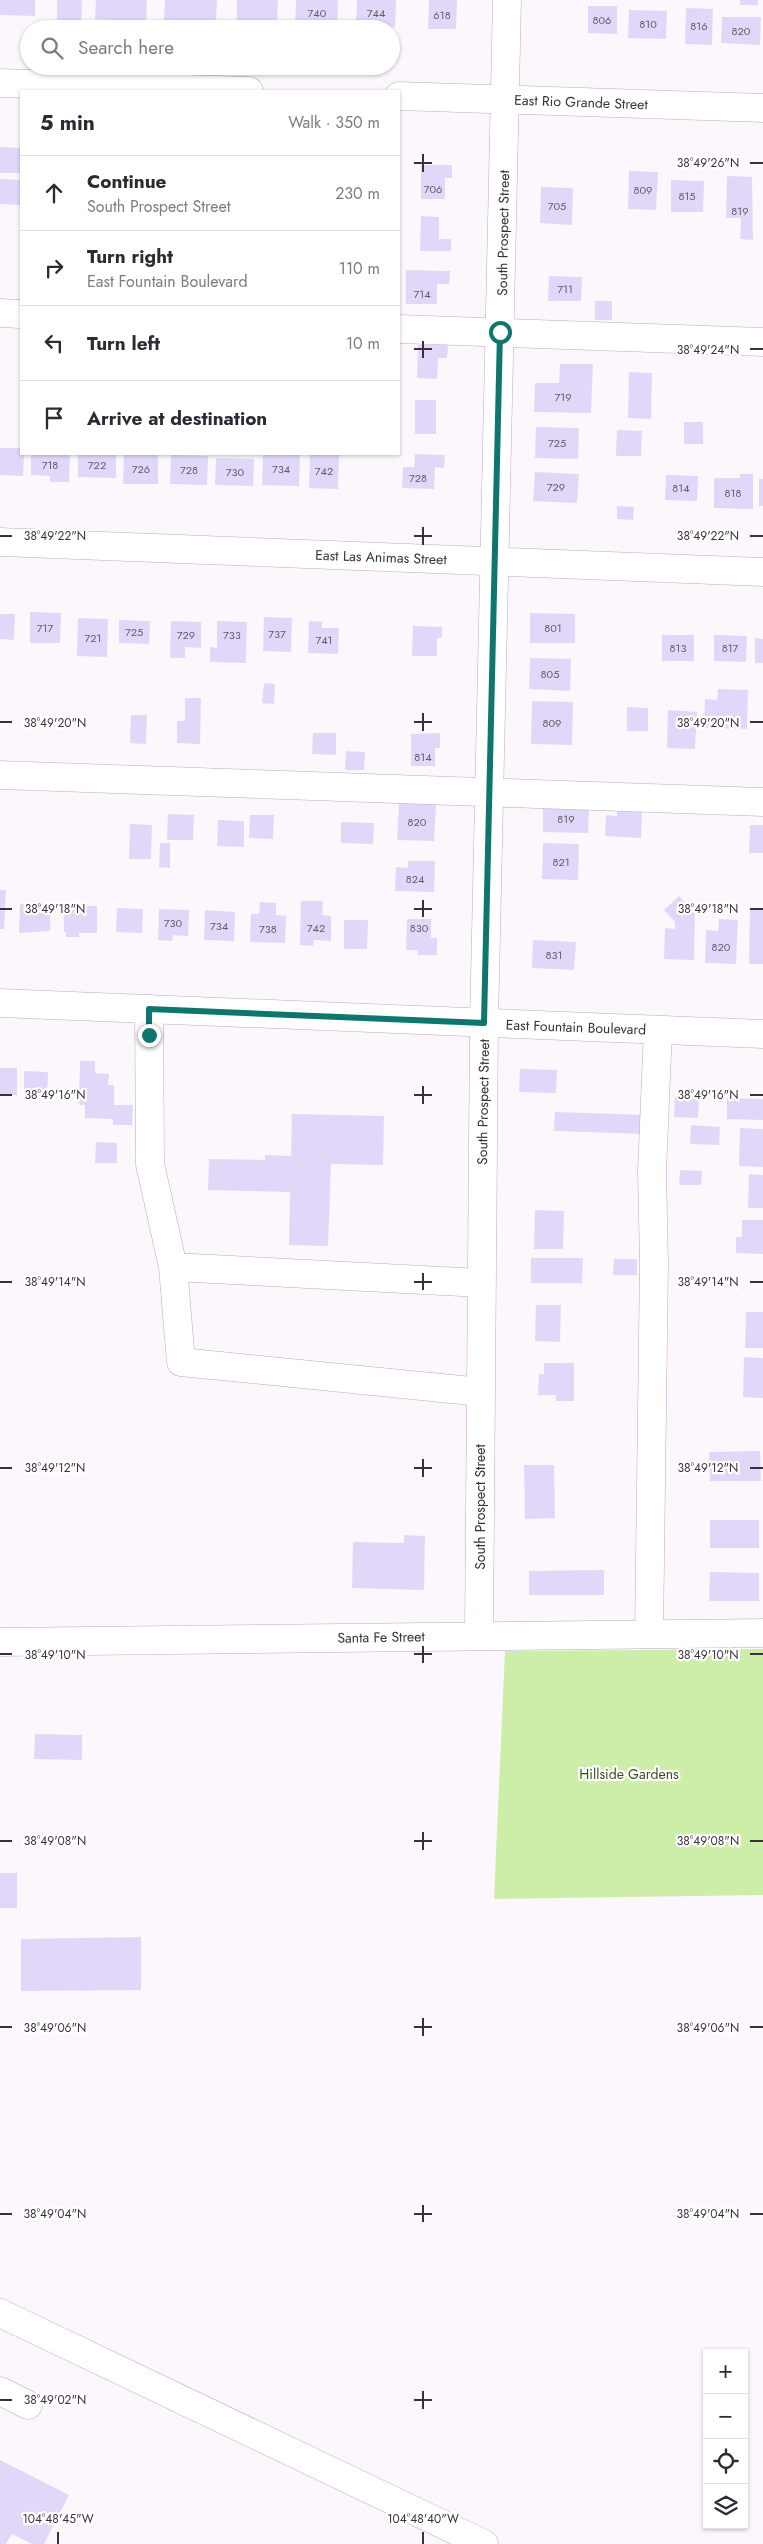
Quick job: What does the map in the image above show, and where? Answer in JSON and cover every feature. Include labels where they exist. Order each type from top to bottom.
[{"type":"street","name":"South Prospect Street","points":[[479,1635],[484,1023],[507,0]]},
{"type":"street","points":[[0,84],[213,90]]},
{"type":"street","name":"East Rio Grande Street","points":[[400,96],[763,108]]},
{"type":"street","points":[[0,313],[20,314]]},
{"type":"street","points":[[400,329],[763,342]]},
{"type":"street","name":"East Las Animas Street","points":[[0,542],[763,572]]},
{"type":"street","points":[[0,775],[763,802]]},
{"type":"street","name":"East Fountain Boulevard","points":[[0,1003],[763,1034]]},
{"type":"street","points":[[149,1009],[150,1164],[172,1267],[181,1362],[481,1392]]},
{"type":"street","points":[[649,1634],[654,1263],[652,1171],[658,1030]]},
{"type":"street","points":[[172,1267],[481,1283]]},
{"type":"street","name":"Santa Fe Street","points":[[0,1642],[763,1633]]},
{"type":"street","points":[[0,2313],[484,2544]]},
{"type":"street","points":[[0,2391],[28,2404]]},
{"type":"green space","name":"Hillside Gardens","points":[[763,1649],[763,1895],[494,1899],[505,1651]]},
{"type":"building","points":[[0,0],[35,0],[35,16],[0,15]]},
{"type":"building","points":[[57,0],[82,0],[81,20],[57,20]]},
{"type":"building","points":[[96,0],[147,0],[146,20],[95,19]]},
{"type":"building","points":[[165,0],[217,0],[216,20],[164,20]]},
{"type":"building","points":[[237,0],[278,0],[277,20],[237,20]]},
{"type":"building","points":[[296,0],[338,0],[337,20],[295,20]]},
{"type":"building","points":[[357,0],[396,0],[395,20],[356,20]]},
{"type":"building","points":[[429,0],[457,0],[456,29],[428,29]]},
{"type":"building","points":[[740,0],[758,0],[758,5],[740,5]]},
{"type":"building","points":[[588,6],[617,6],[617,34],[588,33]]},
{"type":"building","points":[[686,8],[713,9],[712,45],[685,44]]},
{"type":"building","points":[[629,10],[667,11],[666,39],[628,38]]},
{"type":"building","points":[[722,17],[761,17],[760,45],[721,43]]},
{"type":"building","points":[[0,147],[20,148],[20,173],[0,173]]},
{"type":"building","points":[[421,165],[452,165],[452,178],[445,178],[445,199],[421,199]]},
{"type":"building","points":[[629,171],[658,172],[656,210],[628,209]]},
{"type":"building","points":[[727,176],[752,177],[753,240],[740,239],[741,218],[726,218]]},
{"type":"building","points":[[0,179],[20,180],[20,205],[0,204]]},
{"type":"building","points":[[671,180],[704,181],[703,212],[671,212]]},
{"type":"building","points":[[541,187],[573,188],[572,225],[540,223]]},
{"type":"building","points":[[421,216],[439,217],[439,239],[451,239],[451,251],[420,251]]},
{"type":"building","points":[[406,270],[450,271],[449,284],[437,284],[437,304],[406,304]]},
{"type":"building","points":[[549,276],[582,277],[581,301],[548,301]]},
{"type":"building","points":[[595,301],[612,301],[612,320],[595,320]]},
{"type":"building","points":[[418,345],[448,345],[447,358],[438,358],[437,379],[417,378]]},
{"type":"building","points":[[560,364],[593,364],[591,413],[534,412],[535,383],[559,383]]},
{"type":"building","points":[[629,372],[652,373],[651,419],[628,418]]},
{"type":"building","points":[[415,400],[436,400],[436,434],[415,434]]},
{"type":"building","points":[[684,422],[703,422],[703,444],[684,444]]},
{"type":"building","points":[[536,427],[579,428],[578,459],[535,458]]},
{"type":"building","points":[[617,430],[642,431],[641,456],[616,456]]},
{"type":"building","points":[[0,448],[20,448],[20,455],[24,455],[23,476],[0,475]]},
{"type":"building","points":[[415,454],[445,455],[444,468],[435,467],[434,489],[402,488],[403,467],[414,467]]},
{"type":"building","points":[[31,455],[70,455],[69,482],[50,482],[50,476],[31,475]]},
{"type":"building","points":[[78,455],[116,455],[116,478],[78,477]]},
{"type":"building","points":[[124,455],[158,455],[158,484],[123,484]]},
{"type":"building","points":[[171,455],[208,456],[207,485],[170,484]]},
{"type":"building","points":[[263,455],[300,455],[299,486],[262,485]]},
{"type":"building","points":[[310,455],[339,455],[338,489],[309,488]]},
{"type":"building","points":[[216,458],[254,459],[253,486],[215,485]]},
{"type":"building","points":[[535,472],[579,474],[577,503],[533,501]]},
{"type":"building","points":[[740,474],[753,474],[753,509],[714,508],[714,478],[740,478]]},
{"type":"building","points":[[666,475],[698,476],[697,501],[665,500]]},
{"type":"building","points":[[759,479],[763,479],[763,506],[759,506]]},
{"type":"building","points":[[617,506],[634,507],[633,520],[617,519]]},
{"type":"building","points":[[30,612],[61,613],[60,643],[30,643]]},
{"type":"building","points":[[530,613],[575,614],[575,643],[530,643]]},
{"type":"building","points":[[0,614],[15,614],[14,640],[0,639]]},
{"type":"building","points":[[264,617],[292,618],[291,652],[263,651]]},
{"type":"building","points":[[78,618],[108,619],[107,657],[77,656]]},
{"type":"building","points":[[119,620],[150,621],[149,644],[119,643]]},
{"type":"building","points":[[171,621],[201,622],[201,648],[185,647],[185,658],[170,658]]},
{"type":"building","points":[[217,621],[247,622],[246,663],[210,662],[210,647],[217,648]]},
{"type":"building","points":[[309,621],[322,622],[322,628],[339,628],[338,654],[308,653]]},
{"type":"building","points":[[413,626],[442,627],[442,638],[437,638],[437,656],[412,656]]},
{"type":"building","points":[[662,635],[694,635],[694,661],[662,661]]},
{"type":"building","points":[[714,635],[747,636],[746,662],[714,661]]},
{"type":"building","points":[[755,638],[763,639],[763,663],[755,663]]},
{"type":"building","points":[[530,658],[571,659],[570,691],[529,689]]},
{"type":"building","points":[[264,683],[275,684],[274,704],[262,703]]},
{"type":"building","points":[[718,689],[748,690],[747,729],[704,728],[705,699],[717,700]]},
{"type":"building","points":[[185,698],[201,698],[200,744],[177,743],[177,721],[185,721]]},
{"type":"building","points":[[532,701],[573,702],[572,745],[531,744]]},
{"type":"building","points":[[627,707],[648,708],[648,731],[627,731]]},
{"type":"building","points":[[668,710],[697,712],[695,749],[667,748]]},
{"type":"building","points":[[131,715],[147,715],[146,744],[130,743]]},
{"type":"building","points":[[313,733],[336,733],[336,755],[312,754]]},
{"type":"building","points":[[440,733],[440,748],[435,748],[435,766],[411,766],[411,734]]},
{"type":"building","points":[[346,751],[365,752],[364,770],[345,770]]},
{"type":"building","points":[[399,803],[436,804],[434,841],[397,840]]},
{"type":"building","points":[[543,805],[589,807],[588,833],[543,832]]},
{"type":"building","points":[[617,811],[642,812],[641,838],[605,836],[606,815],[617,816]]},
{"type":"building","points":[[168,814],[194,815],[193,840],[167,840]]},
{"type":"building","points":[[250,815],[274,815],[273,839],[249,838]]},
{"type":"building","points":[[218,820],[244,821],[244,847],[217,846]]},
{"type":"building","points":[[341,822],[374,823],[373,844],[341,843]]},
{"type":"building","points":[[130,824],[152,825],[151,859],[129,859]]},
{"type":"building","points":[[750,825],[763,825],[763,853],[749,853]]},
{"type":"building","points":[[160,843],[170,843],[170,868],[159,867]]},
{"type":"building","points":[[543,843],[579,844],[578,880],[542,879]]},
{"type":"building","points":[[408,861],[435,861],[434,892],[395,891],[396,867],[408,868]]},
{"type":"building","points":[[0,890],[6,890],[4,929],[0,929]]},
{"type":"building","points":[[679,896],[689,907],[695,908],[694,960],[664,959],[665,928],[675,929],[675,922],[664,910]]},
{"type":"building","points":[[301,901],[323,901],[322,915],[331,916],[331,941],[314,940],[313,946],[300,945]]},
{"type":"building","points":[[260,902],[276,903],[276,915],[286,916],[285,943],[250,942],[251,914],[259,914]]},
{"type":"building","points":[[20,904],[51,905],[50,931],[19,933]]},
{"type":"building","points":[[64,906],[97,906],[97,933],[79,933],[79,937],[66,937],[66,932],[64,932]]},
{"type":"building","points":[[117,908],[143,909],[142,933],[116,932]]},
{"type":"building","points":[[750,908],[763,908],[763,964],[749,964]]},
{"type":"building","points":[[159,909],[189,910],[188,936],[173,935],[172,941],[158,940]]},
{"type":"building","points":[[205,910],[235,912],[234,941],[204,940]]},
{"type":"building","points":[[407,919],[431,919],[431,938],[437,938],[437,955],[418,955],[418,950],[406,950]]},
{"type":"building","points":[[719,919],[738,920],[736,964],[705,963],[706,930],[718,931]]},
{"type":"building","points":[[344,920],[368,920],[367,949],[344,949]]},
{"type":"building","points":[[533,940],[576,942],[574,970],[532,968]]},
{"type":"building","points":[[80,1061],[95,1061],[95,1073],[109,1074],[108,1085],[114,1085],[114,1105],[133,1105],[132,1125],[113,1125],[113,1119],[85,1118],[85,1105],[79,1105]]},
{"type":"building","points":[[0,1068],[17,1068],[17,1095],[0,1095]]},
{"type":"building","points":[[520,1069],[557,1070],[556,1093],[519,1092]]},
{"type":"building","points":[[24,1071],[48,1072],[47,1099],[24,1099]]},
{"type":"building","points":[[675,1096],[699,1097],[698,1118],[674,1117]]},
{"type":"building","points":[[727,1098],[763,1099],[763,1120],[727,1119]]},
{"type":"building","points":[[555,1112],[647,1115],[646,1134],[554,1131]]},
{"type":"building","points":[[292,1114],[384,1116],[383,1165],[331,1164],[328,1246],[289,1245],[290,1192],[208,1190],[209,1159],[265,1160],[265,1155],[291,1156]]},
{"type":"building","points":[[691,1125],[720,1127],[719,1145],[690,1144]]},
{"type":"building","points":[[740,1128],[763,1129],[763,1167],[739,1166]]},
{"type":"building","points":[[96,1142],[117,1143],[117,1163],[95,1163]]},
{"type":"building","points":[[680,1170],[702,1171],[701,1185],[679,1185]]},
{"type":"building","points":[[749,1174],[763,1175],[763,1208],[748,1208]]},
{"type":"building","points":[[535,1210],[564,1211],[563,1249],[534,1249]]},
{"type":"building","points":[[742,1220],[763,1220],[763,1254],[736,1253],[736,1237],[742,1237]]},
{"type":"building","points":[[531,1258],[583,1258],[582,1283],[531,1283]]},
{"type":"building","points":[[614,1259],[637,1259],[637,1275],[613,1275]]},
{"type":"building","points":[[536,1305],[561,1305],[560,1342],[535,1341]]},
{"type":"building","points":[[746,1312],[763,1312],[763,1348],[745,1348]]},
{"type":"building","points":[[744,1357],[763,1358],[763,1398],[743,1397]]},
{"type":"building","points":[[544,1363],[574,1363],[574,1401],[556,1401],[556,1395],[538,1395],[539,1374],[544,1374]]},
{"type":"building","points":[[760,1451],[761,1481],[710,1481],[709,1452]]},
{"type":"building","points":[[524,1465],[554,1465],[555,1518],[525,1519]]},
{"type":"building","points":[[710,1520],[759,1520],[759,1548],[710,1548]]},
{"type":"building","points":[[404,1535],[425,1536],[424,1590],[352,1588],[353,1542],[404,1543]]},
{"type":"building","points":[[604,1570],[604,1595],[529,1595],[529,1571]]},
{"type":"building","points":[[710,1572],[759,1573],[759,1601],[709,1601]]},
{"type":"building","points":[[35,1734],[82,1735],[82,1760],[34,1759]]},
{"type":"building","points":[[0,1873],[17,1873],[17,1908],[0,1908]]},
{"type":"building","points":[[141,1937],[141,1990],[21,1991],[21,1939]]},
{"type":"building","points":[[0,2460],[69,2495],[44,2544],[32,2544],[12,2534],[6,2544],[0,2544]]},
{"type":"route","points":[[149,1035],[149,1009],[484,1023],[500,332]]}]
